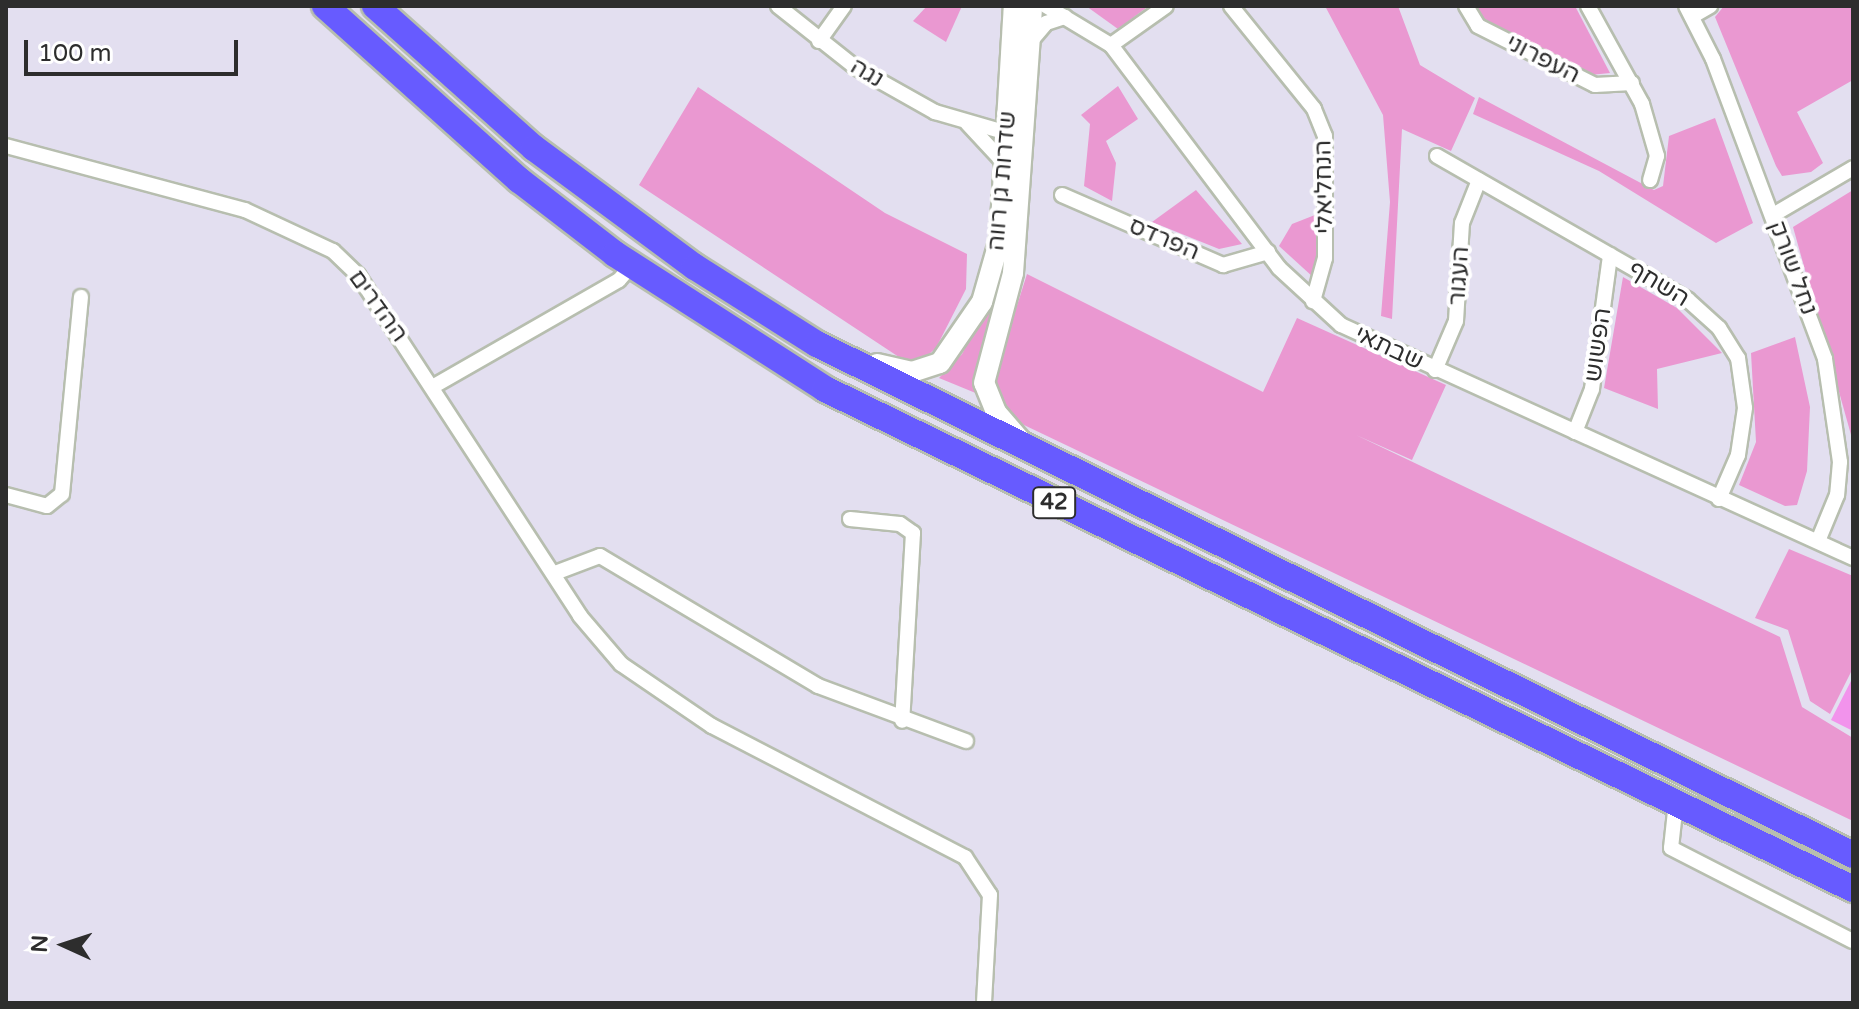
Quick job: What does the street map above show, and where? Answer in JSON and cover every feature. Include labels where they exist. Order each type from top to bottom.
[{"type":"highway","name":"42","points":[[325,6],[519,180],[631,266],[839,396],[1853,889]]},
{"type":"highway","name":"42","points":[[375,6],[615,210],[825,348],[1035,456],[1853,855]]},
{"type":"street","name":"נגה","points":[[778,6],[819,41],[935,112],[967,123],[1007,128]]},
{"type":"street","points":[[819,41],[844,6]]},
{"type":"street","name":"שדרות גן רווה","points":[[825,348],[905,372],[949,355],[993,272],[1005,164],[1014,6]]},
{"type":"street","name":"שדרות גן רווה","points":[[1032,6],[1013,273],[984,383],[996,412],[1035,456]]},
{"type":"street","name":"שבתאי","points":[[1046,6],[1111,45],[1268,252],[1313,301],[1341,325],[1853,558]]},
{"type":"street","points":[[1111,45],[1166,6]]},
{"type":"street","name":"הנחליאלי","points":[[1231,6],[1314,109],[1325,136],[1325,258],[1313,301]]},
{"type":"street","name":"העפרוני","points":[[1466,6],[1478,26],[1588,82],[1632,83]]},
{"type":"street","name":"העפרוני","points":[[1588,6],[1632,83],[1656,144],[1650,180]]},
{"type":"street","points":[[1689,11],[1710,6]]},
{"type":"street","name":"נחל שורק","points":[[1689,11],[1773,215],[1825,359],[1839,435],[1837,495],[1818,541]]},
{"type":"street","points":[[1029,45],[1046,23],[1065,17]]},
{"type":"street","name":"נגה","points":[[967,123],[1005,164]]},
{"type":"street","points":[[1007,128],[1022,151]]},
{"type":"street","name":"ההדרים","points":[[6,146],[245,210],[308,235],[358,275],[607,650],[661,694],[965,857],[990,895],[984,1003]]},
{"type":"street","name":"השחף","points":[[1437,156],[1702,311],[1738,358],[1743,432],[1719,499]]},
{"type":"street","points":[[1773,215],[1853,168]]},
{"type":"street","name":"העגור","points":[[1435,370],[1456,321],[1462,223],[1479,180]]},
{"type":"street","name":"הפרדס","points":[[1062,195],[1223,265],[1268,252]]},
{"type":"street","name":"הפשוש","points":[[1575,432],[1592,389],[1610,255]]},
{"type":"street","points":[[434,386],[631,266]]},
{"type":"street","points":[[6,495],[47,506],[62,494],[81,297]]},
{"type":"street","points":[[850,519],[900,524],[913,533],[902,721]]},
{"type":"street","points":[[555,573],[600,556],[763,656],[902,721],[966,741]]},
{"type":"street","points":[[1676,802],[1671,848],[1853,941]]},
{"type":"shaded area","points":[[927,6],[962,6],[946,42],[913,21]]},
{"type":"shaded area","points":[[1086,6],[1144,6],[1146,8],[1118,29]]},
{"type":"shaded area","points":[[1325,6],[1398,6],[1420,65],[1475,98],[1451,151],[1402,129],[1392,319],[1381,316],[1390,202],[1383,115]]},
{"type":"shaded area","points":[[1474,6],[1575,6],[1610,73],[1590,75],[1479,16]]},
{"type":"shaded area","points":[[1724,6],[1853,6],[1853,80],[1797,112],[1823,163],[1811,172],[1782,176],[1776,166],[1715,17]]},
{"type":"shaded area","points":[[1118,86],[1138,119],[1106,141],[1116,163],[1112,201],[1084,186],[1090,124],[1081,115]]},
{"type":"shaded area","points":[[698,87],[885,213],[967,254],[966,289],[936,348],[914,367],[639,185]]},
{"type":"shaded area","points":[[1479,97],[1654,190],[1663,186],[1669,136],[1715,118],[1753,223],[1716,243],[1599,171],[1473,114]]},
{"type":"shaded area","points":[[1196,190],[1242,244],[1219,249],[1152,222]]},
{"type":"shaded area","points":[[1853,190],[1853,442],[1793,227]]},
{"type":"shaded area","points":[[1315,215],[1320,244],[1313,277],[1279,246],[1292,224]]},
{"type":"shaded area","points":[[1027,274],[1263,392],[1297,318],[1446,385],[1412,460],[1356,435],[1780,637],[1802,707],[1853,738],[1853,821],[1024,425],[1003,407],[995,375]]},
{"type":"shaded area","points":[[1623,277],[1677,308],[1722,353],[1657,369],[1658,409],[1604,388]]},
{"type":"shaded area","points":[[995,293],[1000,295],[978,394],[939,378],[962,354]]},
{"type":"shaded area","points":[[1795,337],[1810,407],[1807,471],[1797,505],[1785,506],[1739,485],[1756,442],[1751,353]]},
{"type":"shaded area","points":[[1789,549],[1853,576],[1853,668],[1830,714],[1810,701],[1788,630],[1755,618]]},
{"type":"shaded area","points":[[1853,677],[1853,731],[1831,720]]}]
